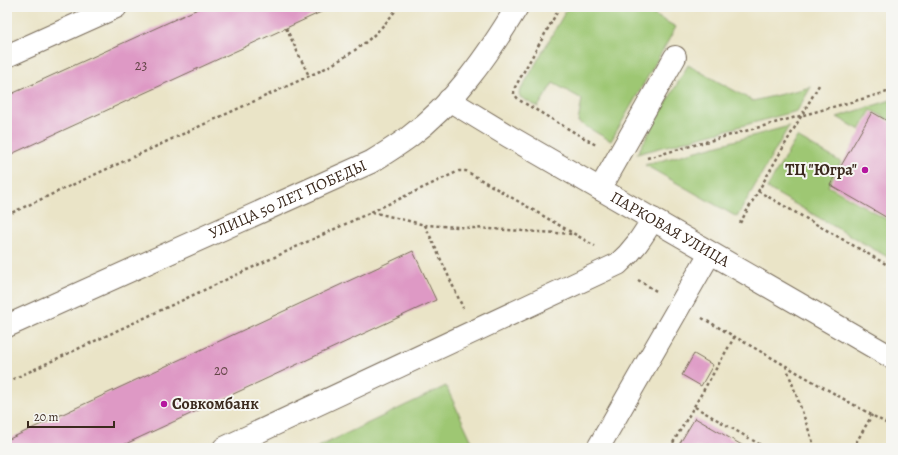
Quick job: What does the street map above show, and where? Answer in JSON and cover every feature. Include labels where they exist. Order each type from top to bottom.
[{"type":"street","points":[[7,56],[116,7]]},
{"type":"street","name":"УЛИЦА 50 ЛЕТ ПОБЕДЫ","points":[[7,326],[371,162],[410,137],[430,120],[449,100],[483,60],[517,7]]},
{"type":"street","points":[[600,189],[675,57]]},
{"type":"street","name":"ПАРКОВАЯ УЛИЦА","points":[[449,100],[510,137],[891,357]]},
{"type":"street","points":[[224,448],[618,264],[630,254],[653,220]]},
{"type":"street","points":[[598,448],[710,253]]},
{"type":"path","points":[[7,215],[342,59],[363,45],[378,32],[398,7]]},
{"type":"path","points":[[560,7],[514,89],[514,94],[519,100],[628,164],[891,91]]},
{"type":"path","points":[[286,28],[308,76]]},
{"type":"path","points":[[740,223],[819,85]]},
{"type":"path","points":[[7,382],[459,171],[466,171]]},
{"type":"path","points":[[758,192],[891,267]]},
{"type":"path","points":[[371,212],[425,225],[574,234]]},
{"type":"path","points":[[425,225],[474,331]]},
{"type":"path","points":[[670,448],[735,336]]},
{"type":"path","points":[[786,366],[816,448]]},
{"type":"path","points":[[694,406],[766,448]]},
{"type":"path","points":[[853,448],[872,415]]},
{"type":"green space","points":[[568,7],[640,7],[676,27],[611,141],[578,122],[582,99],[553,83],[538,107],[520,97],[519,93]]},
{"type":"green space","points":[[688,65],[753,101],[811,87],[797,111],[637,154]]},
{"type":"green space","points":[[891,100],[891,121],[871,110],[860,130],[837,117]]},
{"type":"green space","points":[[789,126],[737,217],[645,165]]},
{"type":"green space","points":[[797,137],[841,162],[828,186],[891,222],[891,259],[767,188]]},
{"type":"green space","points":[[446,386],[475,448],[316,448]]},
{"type":"building","points":[[202,7],[332,7],[7,156],[7,96]]},
{"type":"building","name":"ТЦ \"Югра\"","points":[[872,112],[891,123],[891,220],[830,185]]},
{"type":"building","points":[[413,251],[436,300],[117,448],[7,448],[7,440]]},
{"type":"building","points":[[694,354],[713,365],[701,386],[682,375]]},
{"type":"building","points":[[695,418],[747,448],[677,448]]},
{"type":"place","name":"ТЦ \"Югра\"","points":[[865,170]]},
{"type":"place","name":"Совкомбанк","points":[[164,404]]}]
